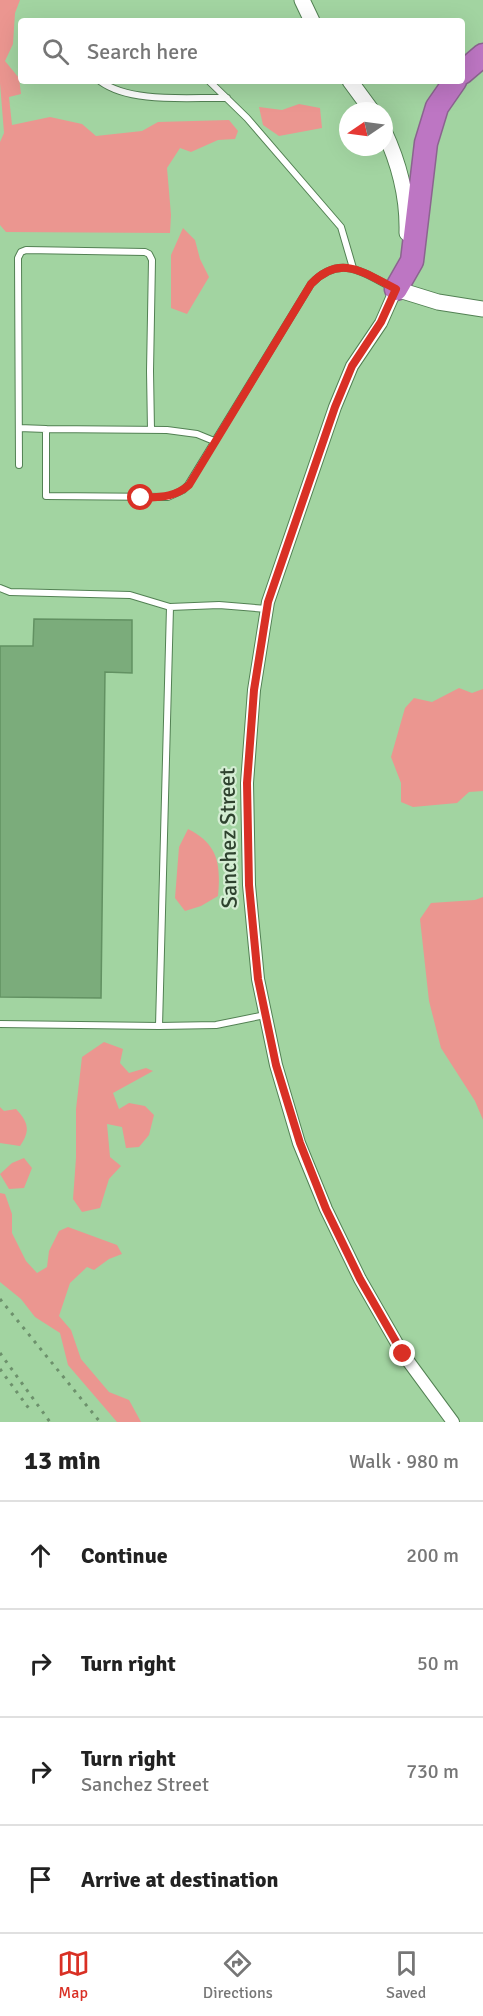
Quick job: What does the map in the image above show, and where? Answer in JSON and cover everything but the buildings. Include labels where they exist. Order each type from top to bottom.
[{"type":"highway","points":[[465,70],[483,55]]},
{"type":"highway","points":[[396,289],[412,261],[426,143],[437,107],[452,84]]},
{"type":"street","points":[[302,0],[311,18]]},
{"type":"street","points":[[352,84],[365,102]]},
{"type":"street","name":"Sanchez Street","points":[[393,150],[405,197],[406,255],[396,289],[381,322],[352,366],[335,407],[267,609],[254,690],[247,783],[249,885],[258,979],[276,1065],[296,1132],[326,1209],[360,1279],[403,1354],[453,1422]]},
{"type":"street","points":[[396,289],[438,302],[483,309]]},
{"type":"lane","points":[[105,84],[132,94],[228,98]]},
{"type":"lane","points":[[212,84],[228,98],[341,227],[353,268]]},
{"type":"lane","points":[[19,465],[18,258],[21,252],[26,250],[146,252],[149,254],[152,260],[151,430]]},
{"type":"lane","points":[[46,429],[46,496],[168,497],[189,485],[311,284],[319,275],[340,266],[353,268],[396,289]]},
{"type":"lane","points":[[19,428],[184,431],[214,441]]},
{"type":"lane","points":[[0,588],[10,592],[130,595],[170,607],[219,605],[267,609]]},
{"type":"lane","points":[[159,1026],[170,607]]},
{"type":"lane","points":[[0,1024],[216,1025],[266,1015]]},
{"type":"shaded area","points":[[0,0],[20,0],[15,13],[13,44],[5,61],[18,77],[21,94],[9,97],[12,125],[50,117],[82,124],[96,136],[142,131],[158,122],[229,120],[238,131],[235,139],[218,140],[191,152],[180,148],[167,168],[171,215],[170,233],[6,232],[0,225],[0,142],[4,133],[0,83]]},
{"type":"shaded area","points":[[299,104],[320,108],[322,128],[279,136],[263,125],[259,107],[282,110]]},
{"type":"shaded area","points":[[183,228],[195,240],[200,259],[209,277],[187,314],[171,308],[171,255]]},
{"type":"shaded area","points":[[459,688],[472,693],[483,689],[483,791],[469,792],[457,803],[413,807],[401,802],[401,783],[391,757],[405,708],[414,698],[432,702]]},
{"type":"shaded area","points":[[188,829],[206,841],[211,848],[218,865],[219,885],[218,896],[201,906],[185,911],[175,898],[179,847]]},
{"type":"shaded area","points":[[483,897],[483,1120],[475,1101],[441,1048],[429,1001],[420,919],[431,903],[475,900]]},
{"type":"shaded area","points":[[104,1042],[123,1049],[120,1063],[129,1073],[146,1068],[153,1071],[113,1093],[119,1109],[129,1103],[145,1106],[154,1115],[149,1135],[139,1147],[126,1148],[122,1127],[107,1124],[110,1157],[121,1166],[109,1179],[100,1208],[82,1212],[73,1199],[76,1109],[82,1057]]},
{"type":"shaded area","points":[[0,1107],[4,1111],[16,1109],[23,1118],[27,1131],[20,1146],[0,1143]]},
{"type":"shaded area","points":[[24,1158],[32,1168],[24,1188],[9,1189],[0,1174],[12,1163]]},
{"type":"shaded area","points":[[0,1193],[5,1194],[12,1214],[12,1233],[26,1261],[37,1273],[47,1267],[49,1251],[59,1231],[68,1227],[117,1245],[122,1254],[109,1259],[94,1270],[87,1267],[70,1283],[59,1316],[71,1330],[81,1359],[109,1392],[129,1400],[141,1422],[117,1422],[68,1365],[60,1333],[35,1317],[21,1299],[0,1282]]},
{"type":"railway","points":[[0,1299],[100,1422]]},
{"type":"railway","points":[[0,1353],[50,1422]]},
{"type":"railway","points":[[0,1369],[30,1410]]},
{"type":"route","points":[[141,498],[168,497],[189,485],[311,284],[319,275],[340,266],[353,268],[396,289],[381,322],[352,366],[335,407],[268,602],[254,690],[247,783],[249,885],[258,979],[276,1065],[300,1143],[326,1209],[360,1279],[403,1354]]}]
